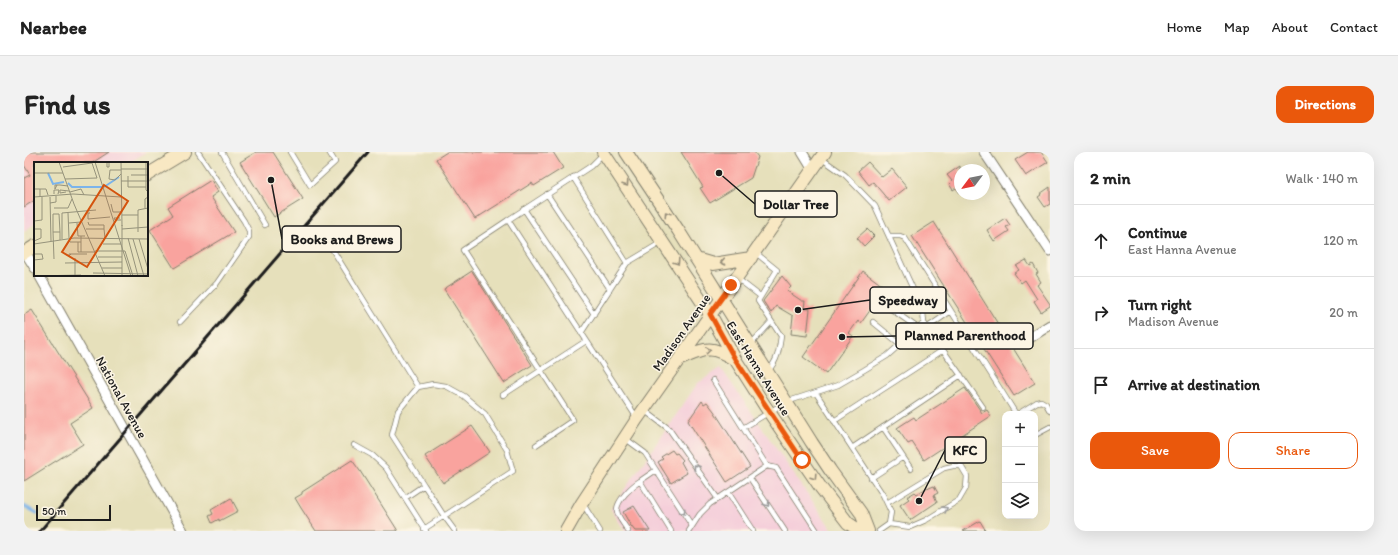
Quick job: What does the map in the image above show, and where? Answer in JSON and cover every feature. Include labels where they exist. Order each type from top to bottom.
[{"type":"main road","points":[[148,175],[185,152]]},
{"type":"main road","name":"East Hanna Avenue","points":[[605,152],[710,314],[735,359],[769,412],[821,488],[848,523],[860,531]]},
{"type":"main road","name":"East Hanna Avenue","points":[[626,152],[830,470],[861,513],[868,531]]},
{"type":"main road","name":"Madison Avenue","points":[[566,531],[582,503],[640,414],[823,155]]},
{"type":"main road","points":[[696,259],[713,264],[753,255]]},
{"type":"main road","points":[[680,359],[710,349],[719,350],[735,359]]},
{"type":"street","points":[[802,152],[813,170]]},
{"type":"street","points":[[984,152],[1050,251]]},
{"type":"street","points":[[28,251],[34,266]]},
{"type":"street","name":"National Avenue","points":[[40,276],[183,531]]},
{"type":"street","points":[[1028,339],[1050,325]]},
{"type":"lane","points":[[180,322],[217,283],[249,237],[250,231],[198,152]]},
{"type":"lane","points":[[222,152],[265,225]]},
{"type":"lane","points":[[290,152],[310,185],[335,162],[329,152]]},
{"type":"lane","points":[[536,445],[572,420],[463,250],[591,166],[605,152]]},
{"type":"lane","points":[[823,155],[875,206],[923,311],[924,323],[983,407]]},
{"type":"lane","points":[[573,177],[627,263]]},
{"type":"lane","points":[[547,194],[610,289]]},
{"type":"lane","points":[[524,209],[594,314]]},
{"type":"lane","points":[[508,220],[586,341],[640,414],[669,429],[718,499]]},
{"type":"lane","points":[[324,236],[418,387]]},
{"type":"lane","points":[[889,236],[900,236],[905,238],[1015,411]]},
{"type":"lane","points":[[581,333],[627,263],[663,241]]},
{"type":"lane","points":[[753,255],[777,270],[758,300],[781,336],[775,364],[767,372]]},
{"type":"lane","points":[[736,278],[760,296]]},
{"type":"lane","points":[[882,302],[918,328]]},
{"type":"lane","points":[[928,327],[951,311]]},
{"type":"lane","points":[[750,345],[771,322]]},
{"type":"lane","points":[[872,322],[900,344]]},
{"type":"lane","points":[[743,428],[786,402],[838,385],[864,370],[887,356],[924,323]]},
{"type":"lane","points":[[503,395],[586,341]]},
{"type":"lane","points":[[834,421],[943,350]]},
{"type":"lane","points":[[852,448],[961,375]]},
{"type":"lane","points":[[713,380],[767,466],[776,468],[817,531]]},
{"type":"lane","points":[[354,445],[372,455],[386,468],[425,530],[444,516],[513,471],[507,450],[485,414],[464,396],[446,386],[433,384],[418,387],[398,411],[392,435],[444,516],[455,531]]},
{"type":"lane","points":[[816,393],[887,503],[891,512],[889,524],[879,531]]},
{"type":"lane","points":[[1022,411],[1041,401],[1046,404],[1050,411]]},
{"type":"lane","points":[[1038,433],[1050,426]]},
{"type":"lane","points":[[883,427],[911,469]]},
{"type":"lane","points":[[624,438],[646,453],[692,526]]},
{"type":"lane","points":[[872,478],[903,457]]},
{"type":"lane","points":[[689,531],[700,514],[718,499],[767,466]]},
{"type":"lane","points":[[887,503],[944,468],[961,466],[967,476],[966,488],[959,500],[911,529],[889,524]]},
{"type":"lane","points":[[628,531],[617,513],[617,506],[631,487],[656,470]]},
{"type":"lane","points":[[750,478],[785,531]]},
{"type":"lane","points":[[640,481],[670,531]]},
{"type":"lane","points":[[405,498],[424,485]]},
{"type":"lane","points":[[728,492],[753,531]]},
{"type":"lane","points":[[582,503],[600,531]]},
{"type":"shaded area","points":[[24,152],[146,152],[131,162],[34,162],[34,225],[24,231]]},
{"type":"shaded area","points":[[721,368],[833,531],[625,531],[611,509],[698,383]]},
{"type":"building","points":[[24,152],[109,152],[94,162],[34,162],[34,201],[24,207],[24,178],[30,175],[24,165]]},
{"type":"building","points":[[256,152],[273,152],[303,199],[274,217],[240,162]]},
{"type":"building","points":[[447,152],[553,152],[563,168],[534,186],[532,183],[475,219],[436,159]]},
{"type":"building","points":[[681,152],[754,152],[758,157],[751,178],[710,203],[700,188],[703,187]]},
{"type":"building","points":[[1028,152],[1041,152],[1048,162],[1026,176],[1015,160]]},
{"type":"building","points":[[868,162],[882,177],[892,169],[907,187],[889,201],[873,182],[869,185],[858,171]]},
{"type":"building","points":[[954,170],[953,190],[949,184],[952,181],[947,175]]},
{"type":"building","points":[[211,180],[218,192],[211,197],[234,232],[174,268],[150,230],[173,215],[168,207]]},
{"type":"building","points":[[1050,187],[1050,204],[1045,207],[1038,197]]},
{"type":"building","points":[[1005,218],[1010,225],[1006,227],[1009,231],[994,241],[987,230]]},
{"type":"building","points":[[934,222],[1035,383],[1014,396],[912,236]]},
{"type":"building","points":[[867,229],[874,236],[864,246],[857,238]]},
{"type":"building","points":[[1026,260],[1030,266],[1033,264],[1038,273],[1036,274],[1041,282],[1037,285],[1050,304],[1050,306],[1041,312],[1034,301],[1037,299],[1025,280],[1021,283],[1014,273],[1019,270],[1016,266]]},
{"type":"building","points":[[472,271],[532,365],[504,383],[444,289]]},
{"type":"building","points":[[863,271],[883,286],[881,289],[884,291],[861,323],[858,321],[849,333],[853,336],[826,374],[803,357]]},
{"type":"building","points":[[782,276],[791,287],[787,291],[802,301],[805,301],[804,309],[810,309],[807,336],[791,334],[793,316],[776,306],[771,313],[763,301]]},
{"type":"building","points":[[32,310],[93,408],[70,423],[83,444],[24,481],[24,315]]},
{"type":"building","points":[[965,388],[982,413],[987,410],[991,416],[924,460],[912,442],[908,444],[897,428],[914,417],[916,420]]},
{"type":"building","points":[[702,401],[704,404],[707,402],[714,411],[750,467],[727,482],[688,421]]},
{"type":"building","points":[[472,426],[490,452],[443,483],[425,456]]},
{"type":"building","points":[[672,450],[683,460],[681,462],[687,473],[671,483],[658,462],[663,459],[661,457]]},
{"type":"building","points":[[352,460],[398,531],[316,531],[301,508],[295,498]]},
{"type":"building","points":[[934,486],[938,493],[934,495],[937,502],[910,520],[900,505],[909,499],[907,497],[915,492],[917,494],[928,487]]},
{"type":"building","points":[[231,498],[238,511],[212,523],[209,516],[213,514],[211,510]]},
{"type":"building","points":[[634,506],[650,531],[635,531],[631,526],[623,512]]},
{"type":"building","points":[[980,521],[986,531],[963,531]]},
{"type":"waterway","points":[[24,506],[37,513]]},
{"type":"railway","points":[[40,531],[368,152]]},
{"type":"place","name":"Dollar Tree","points":[[719,173]]},
{"type":"place","name":"Books and Brews","points":[[271,180]]},
{"type":"place","name":"Speedway","points":[[798,310]]},
{"type":"place","name":"Planned Parenthood","points":[[842,337]]},
{"type":"place","name":"KFC","points":[[919,501]]},
{"type":"route","points":[[731,285],[710,314],[729,350],[802,460]]}]
